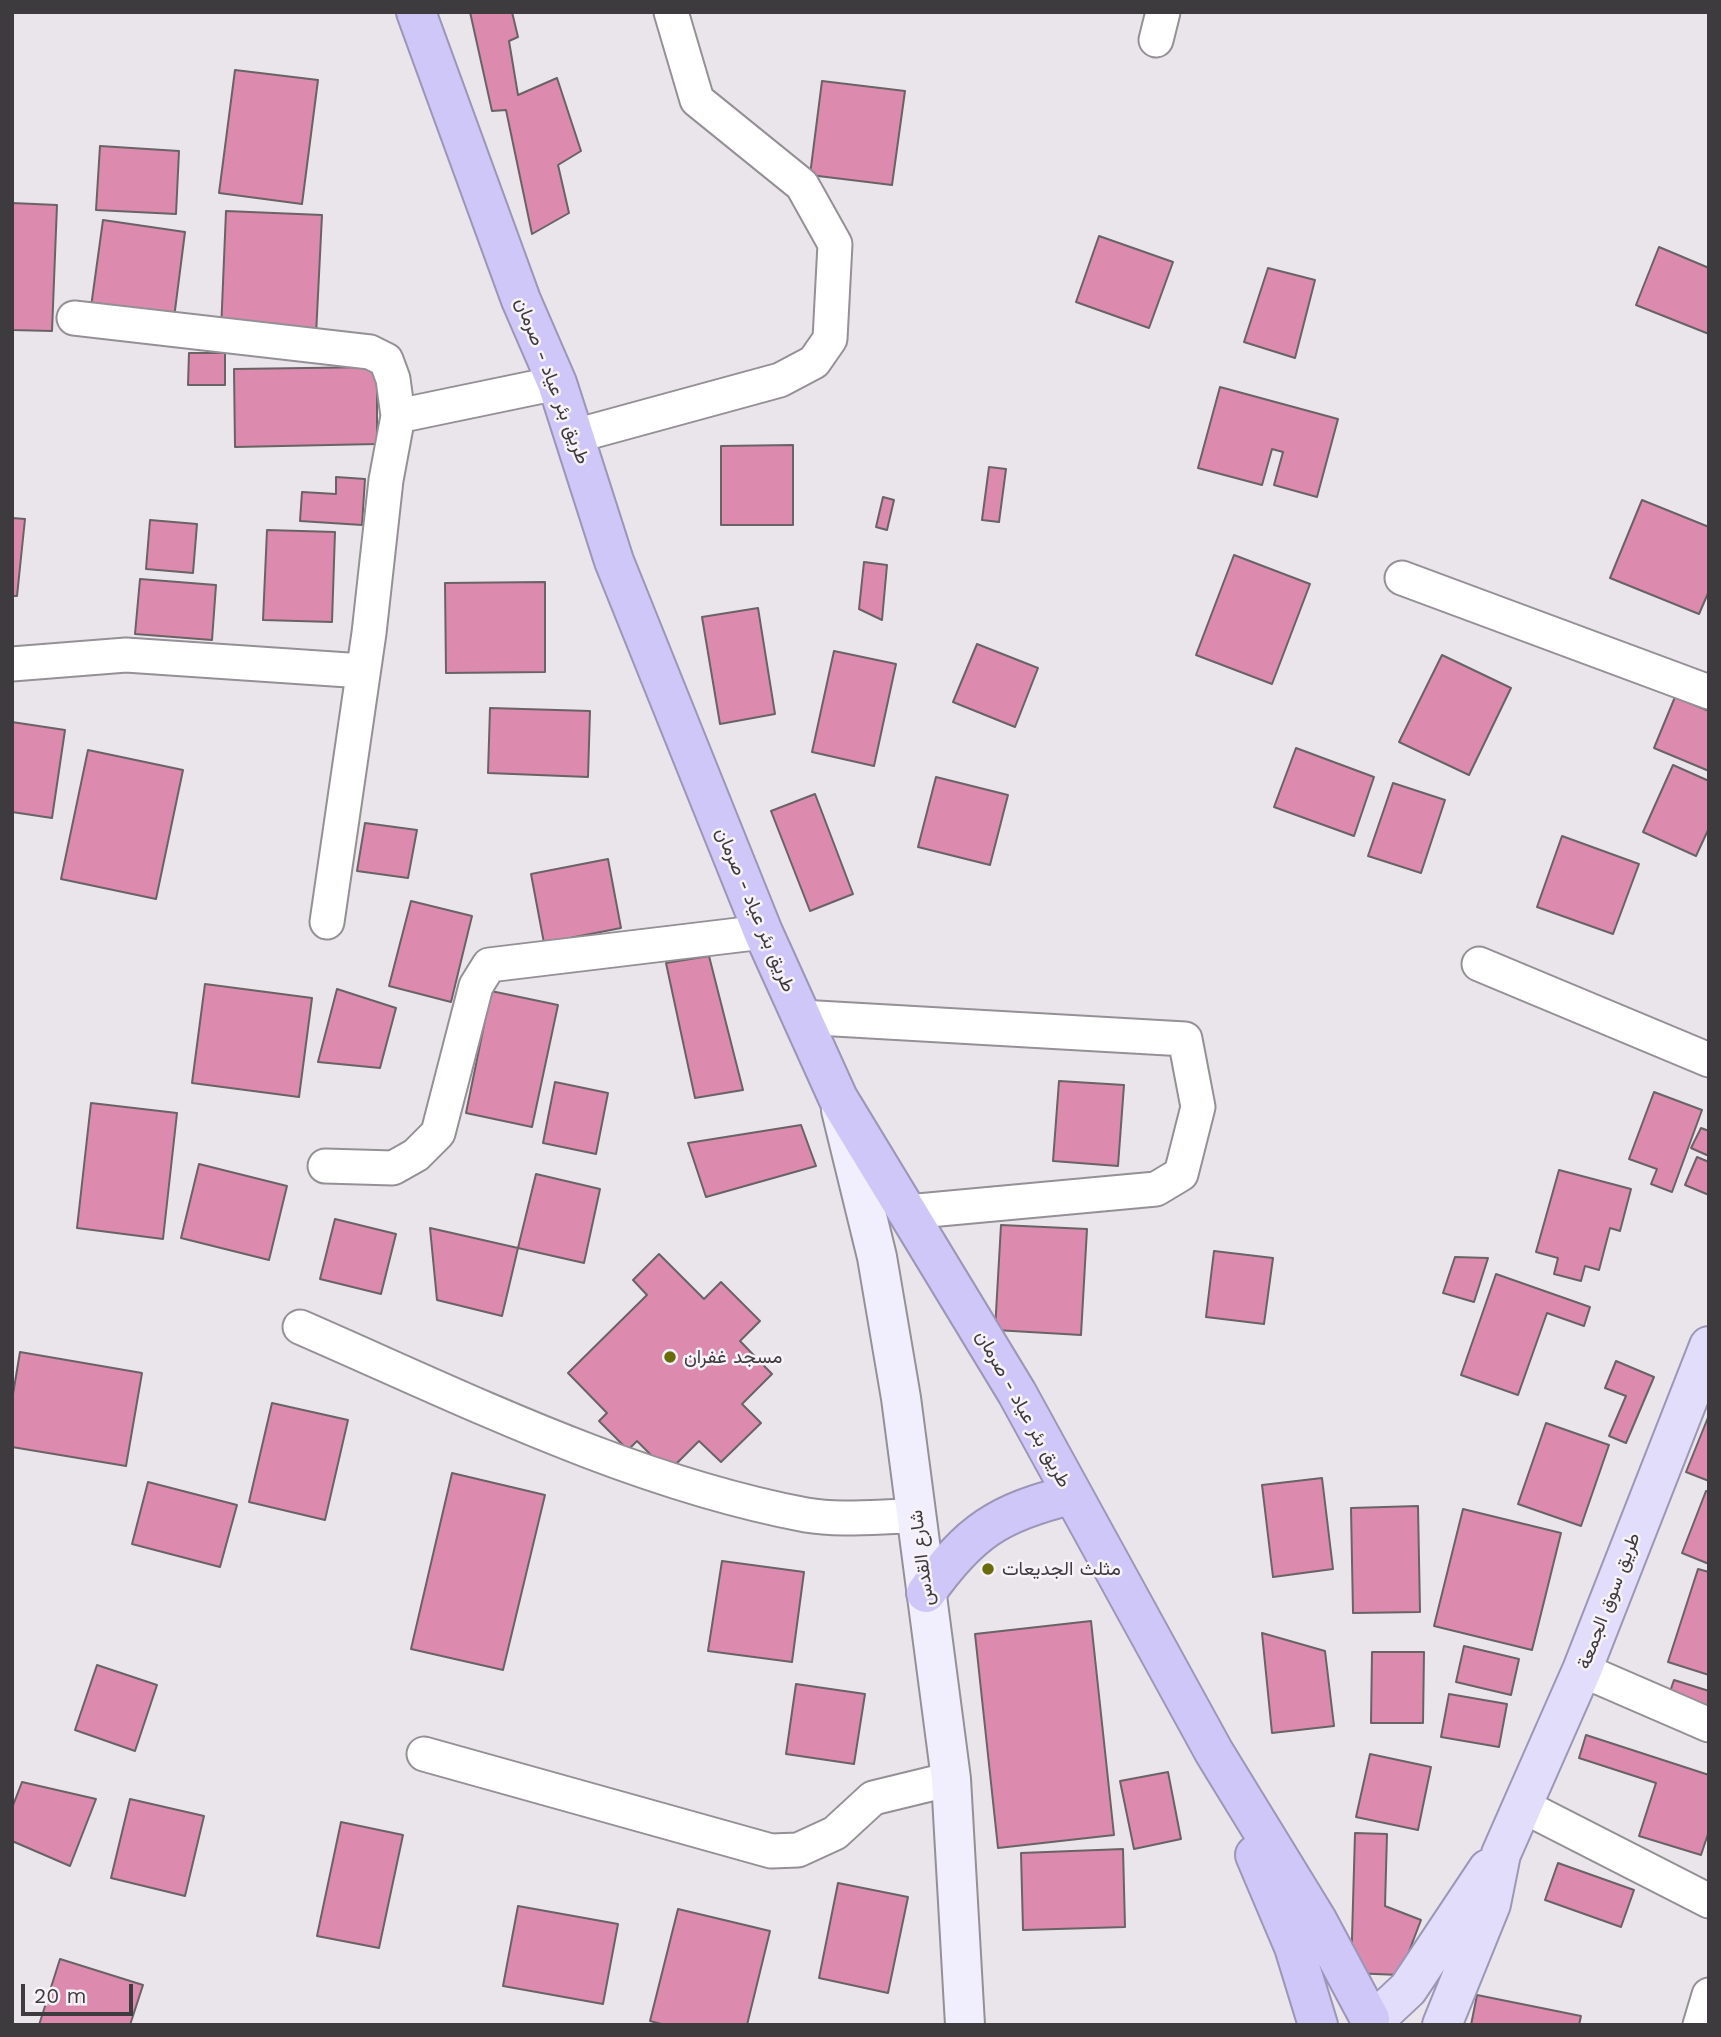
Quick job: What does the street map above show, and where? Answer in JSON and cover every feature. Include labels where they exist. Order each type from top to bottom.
[{"type":"highway","name":"طريق بئر عياد - صرمان","points":[[416,12],[521,300],[557,383],[614,561],[763,932],[800,1017],[838,1098],[1017,1393],[1214,1752]]},
{"type":"highway","points":[[926,1593],[953,1556],[987,1526],[1027,1505],[1071,1494]]},
{"type":"highway","points":[[1214,1752],[1317,1920],[1375,2022]]},
{"type":"highway","points":[[1214,1752],[1233,1806],[1294,1947],[1318,2025]]},
{"type":"main road","name":"طريق سوق الجمعة","points":[[1442,2025],[1491,1904],[1502,1854],[1582,1670],[1709,1346]]},
{"type":"main road","name":"طريق سوق الجمعة","points":[[1375,2022],[1408,1989],[1478,1883],[1502,1854]]},
{"type":"street","points":[[575,436],[780,380],[814,362],[830,339],[835,244],[802,185],[697,100],[671,12]]},
{"type":"street","points":[[74,318],[370,352],[386,360],[393,379],[398,416],[386,480],[363,671],[327,922]]},
{"type":"street","points":[[398,416],[557,383]]},
{"type":"street","points":[[1402,578],[1709,692]]},
{"type":"street","points":[[12,664],[126,655],[363,671]]},
{"type":"street","points":[[325,1166],[393,1168],[416,1155],[438,1133],[475,986],[489,965],[763,932]]},
{"type":"street","points":[[1479,964],[1709,1060]]},
{"type":"street","points":[[800,1017],[1185,1039],[1198,1107],[1181,1174],[1156,1189],[907,1212]]},
{"type":"street","name":"شارع القدس","points":[[838,1098],[890,1324],[917,1516],[951,1779],[965,2025]]},
{"type":"street","points":[[300,1327],[496,1412],[682,1486],[809,1515],[917,1516]]},
{"type":"street","points":[[1582,1670],[1709,1725]]},
{"type":"street","points":[[424,1754],[771,1851],[798,1850],[835,1833],[873,1798],[951,1779]]},
{"type":"street","points":[[1523,1806],[1709,1901]]},
{"type":"street","points":[[1700,2025],[1709,1995]]},
{"type":"building","points":[[470,12],[512,12],[518,37],[509,41],[518,95],[557,78],[581,151],[558,165],[569,213],[532,234],[506,110],[492,111]]},
{"type":"building","points":[[235,70],[318,80],[302,204],[219,193]]},
{"type":"building","points":[[822,81],[905,91],[892,185],[810,175]]},
{"type":"building","points":[[100,146],[179,151],[176,214],[96,210]]},
{"type":"building","points":[[12,203],[57,205],[52,331],[12,330]]},
{"type":"building","points":[[226,211],[322,215],[316,335],[221,331]]},
{"type":"building","points":[[103,220],[185,232],[174,318],[91,307]]},
{"type":"building","points":[[1099,236],[1173,262],[1149,328],[1076,302]]},
{"type":"building","points":[[1659,247],[1709,268],[1709,334],[1636,305]]},
{"type":"building","points":[[1268,268],[1315,280],[1295,358],[1244,342]]},
{"type":"building","points":[[189,353],[225,353],[225,385],[188,385]]},
{"type":"building","points":[[377,367],[377,444],[235,447],[234,369]]},
{"type":"building","points":[[1220,387],[1338,419],[1317,497],[1274,485],[1283,452],[1272,449],[1262,485],[1198,468]]},
{"type":"building","points":[[793,445],[793,525],[721,525],[721,446]]},
{"type":"building","points":[[989,467],[1006,469],[999,522],[982,520]]},
{"type":"building","points":[[336,477],[365,479],[362,525],[300,521],[302,492],[336,494]]},
{"type":"building","points":[[883,497],[894,500],[887,530],[876,527]]},
{"type":"building","points":[[1642,500],[1709,527],[1709,591],[1699,614],[1610,578]]},
{"type":"building","points":[[12,518],[25,519],[17,596],[12,596]]},
{"type":"building","points":[[150,520],[197,524],[193,573],[146,569]]},
{"type":"building","points":[[267,530],[335,532],[332,622],[263,620]]},
{"type":"building","points":[[1234,555],[1310,584],[1272,684],[1196,655]]},
{"type":"building","points":[[864,562],[887,565],[882,620],[859,609]]},
{"type":"building","points":[[140,579],[216,585],[212,640],[135,634]]},
{"type":"building","points":[[545,582],[545,672],[446,673],[445,583]]},
{"type":"building","points":[[758,608],[775,714],[720,724],[702,617]]},
{"type":"building","points":[[977,644],[1038,668],[1015,727],[953,702]]},
{"type":"building","points":[[834,651],[896,664],[874,766],[812,752]]},
{"type":"building","points":[[1442,655],[1511,688],[1469,775],[1399,742]]},
{"type":"building","points":[[1675,697],[1709,711],[1709,771],[1654,748]]},
{"type":"building","points":[[490,708],[590,711],[588,777],[488,773]]},
{"type":"building","points":[[12,722],[65,730],[52,818],[12,812]]},
{"type":"building","points":[[1296,748],[1374,777],[1354,836],[1274,807]]},
{"type":"building","points":[[88,750],[183,770],[156,899],[61,879]]},
{"type":"building","points":[[1673,765],[1709,781],[1709,828],[1696,856],[1643,832]]},
{"type":"building","points":[[936,777],[1008,795],[990,865],[918,847]]},
{"type":"building","points":[[1393,783],[1445,800],[1421,873],[1368,856]]},
{"type":"building","points":[[815,794],[853,894],[810,911],[771,811]]},
{"type":"building","points":[[365,823],[417,830],[408,878],[357,871]]},
{"type":"building","points":[[1562,836],[1639,864],[1613,934],[1537,907]]},
{"type":"building","points":[[608,859],[621,928],[544,943],[531,874]]},
{"type":"building","points":[[411,901],[472,916],[451,1002],[389,986]]},
{"type":"building","points":[[709,956],[743,1090],[695,1098],[666,963]]},
{"type":"building","points":[[205,984],[312,998],[299,1097],[192,1083]]},
{"type":"building","points":[[337,989],[396,1008],[380,1068],[318,1062]]},
{"type":"building","points":[[491,991],[558,1005],[532,1127],[466,1113]]},
{"type":"building","points":[[1059,1081],[1124,1085],[1118,1166],[1053,1161]]},
{"type":"building","points":[[555,1082],[608,1093],[596,1154],[543,1143]]},
{"type":"building","points":[[1654,1092],[1702,1110],[1672,1192],[1651,1184],[1657,1169],[1629,1159]]},
{"type":"building","points":[[91,1103],[177,1113],[163,1239],[77,1228]]},
{"type":"building","points":[[801,1125],[816,1166],[706,1197],[688,1143]]},
{"type":"building","points":[[1701,1128],[1709,1131],[1709,1156],[1691,1148]]},
{"type":"building","points":[[1697,1157],[1709,1162],[1709,1195],[1685,1185]]},
{"type":"building","points":[[199,1164],[287,1186],[269,1260],[181,1238]]},
{"type":"building","points":[[1559,1170],[1631,1189],[1620,1231],[1610,1228],[1599,1270],[1585,1266],[1581,1281],[1554,1274],[1558,1258],[1536,1252]]},
{"type":"building","points":[[536,1174],[600,1189],[584,1263],[518,1248]]},
{"type":"building","points":[[335,1219],[396,1234],[381,1294],[320,1279]]},
{"type":"building","points":[[1001,1225],[1087,1229],[1081,1335],[995,1330]]},
{"type":"building","points":[[430,1228],[518,1248],[502,1316],[437,1300]]},
{"type":"building","points":[[1214,1251],[1273,1258],[1264,1324],[1206,1317]]},
{"type":"building","name":"مسجد غفران","points":[[659,1254],[704,1299],[721,1282],[760,1321],[740,1341],[772,1374],[742,1404],[761,1423],[721,1462],[699,1441],[668,1472],[637,1441],[628,1450],[599,1421],[607,1413],[568,1373],[647,1295],[633,1280]]},
{"type":"building","points":[[1455,1257],[1488,1258],[1474,1302],[1443,1293]]},
{"type":"building","points":[[1496,1274],[1590,1307],[1584,1326],[1547,1313],[1518,1395],[1461,1375]]},
{"type":"building","points":[[20,1352],[142,1373],[126,1466],[12,1447],[12,1400]]},
{"type":"building","points":[[1616,1361],[1654,1377],[1626,1443],[1609,1436],[1626,1396],[1605,1388]]},
{"type":"building","points":[[272,1403],[348,1420],[325,1520],[249,1502]]},
{"type":"building","points":[[1709,1415],[1709,1481],[1686,1472]]},
{"type":"building","points":[[1546,1423],[1609,1445],[1581,1526],[1518,1504]]},
{"type":"building","points":[[452,1473],[545,1495],[503,1670],[411,1649]]},
{"type":"building","points":[[1322,1478],[1333,1569],[1273,1577],[1262,1485]]},
{"type":"building","points":[[148,1482],[237,1505],[220,1567],[132,1544]]},
{"type":"building","points":[[1706,1491],[1709,1492],[1709,1564],[1682,1553]]},
{"type":"building","points":[[1418,1506],[1420,1612],[1353,1613],[1351,1508]]},
{"type":"building","points":[[1463,1509],[1561,1533],[1532,1650],[1434,1626]]},
{"type":"building","points":[[722,1561],[804,1572],[792,1662],[708,1651]]},
{"type":"building","points":[[1698,1569],[1709,1572],[1709,1675],[1668,1662]]},
{"type":"building","points":[[1091,1621],[1114,1835],[998,1848],[975,1634]]},
{"type":"building","points":[[1262,1633],[1325,1651],[1334,1726],[1272,1733]]},
{"type":"building","points":[[1464,1646],[1519,1659],[1511,1695],[1456,1682]]},
{"type":"building","points":[[1372,1652],[1424,1652],[1423,1723],[1371,1723]]},
{"type":"building","points":[[97,1665],[157,1685],[135,1751],[75,1730]]},
{"type":"building","points":[[1674,1680],[1709,1691],[1709,1727],[1663,1712]]},
{"type":"building","points":[[796,1684],[865,1694],[854,1764],[786,1754]]},
{"type":"building","points":[[1449,1694],[1507,1704],[1499,1747],[1441,1737]]},
{"type":"building","points":[[1586,1735],[1709,1775],[1709,1831],[1701,1855],[1639,1836],[1656,1783],[1579,1758]]},
{"type":"building","points":[[1370,1754],[1431,1767],[1418,1830],[1356,1817]]},
{"type":"building","points":[[1168,1772],[1181,1839],[1134,1849],[1120,1781]]},
{"type":"building","points":[[22,1782],[96,1799],[70,1866],[12,1841],[12,1808]]},
{"type":"building","points":[[130,1799],[204,1816],[185,1896],[111,1878]]},
{"type":"building","points":[[341,1822],[403,1835],[379,1948],[317,1936]]},
{"type":"building","points":[[1355,1833],[1387,1834],[1385,1906],[1421,1920],[1400,1975],[1351,1973]]},
{"type":"building","points":[[1123,1849],[1125,1927],[1023,1930],[1021,1853]]},
{"type":"building","points":[[1558,1863],[1634,1890],[1621,1927],[1545,1900]]},
{"type":"building","points":[[838,1883],[908,1897],[888,1993],[819,1978]]},
{"type":"building","points":[[518,1906],[618,1924],[603,2004],[503,1986]]},
{"type":"building","points":[[678,1909],[770,1931],[747,2025],[665,2025],[650,2021]]},
{"type":"building","points":[[60,1959],[143,1985],[130,2025],[39,2025]]},
{"type":"building","points":[[1477,1995],[1581,2016],[1579,2025],[1471,2025]]},
{"type":"place","name":"مسجد غفران","points":[[670,1357]]},
{"type":"place","name":"مثلث الجديعات","points":[[988,1569]]}]
